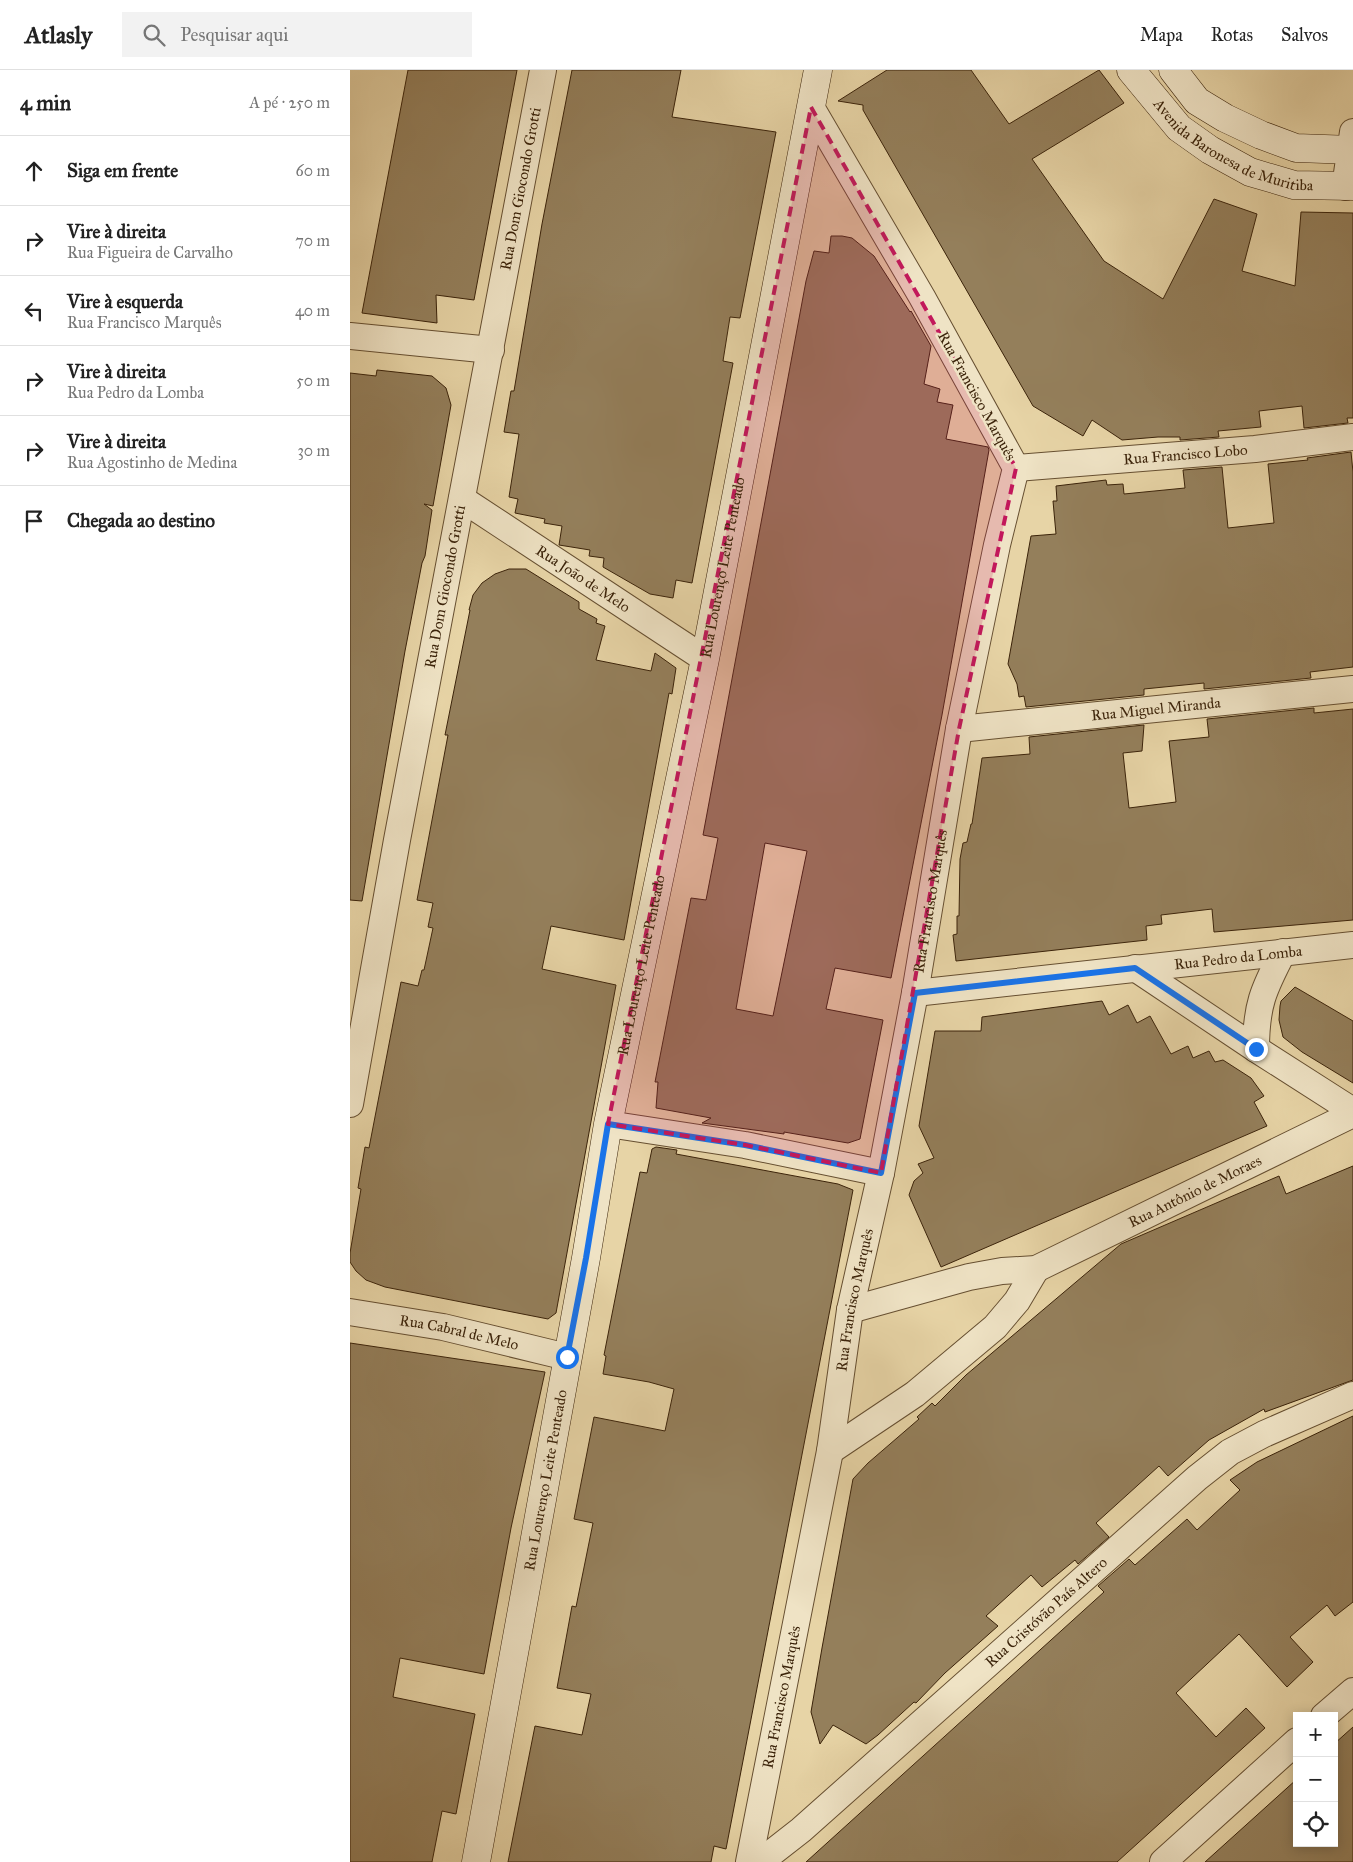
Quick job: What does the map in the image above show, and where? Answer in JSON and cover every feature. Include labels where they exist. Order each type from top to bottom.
[{"type":"main road","name":"Rua Lourenço Leite Penteado","points":[[476,1862],[586,1258],[608,1124],[704,659],[818,70]]},
{"type":"main road","name":"Avenida Baronesa de Muritiba","points":[[1132,70],[1179,128],[1210,150],[1250,172],[1294,185],[1349,186]]},
{"type":"main road","name":"Avenida Baronesa de Muritiba","points":[[1173,70],[1197,101],[1225,118],[1261,135],[1296,148],[1352,144]]},
{"type":"street","name":"Rua Dom Giocondo Grotti","points":[[350,1104],[397,840],[543,70]]},
{"type":"street","name":"Rua Francisco Marquês","points":[[749,1862],[830,1451],[850,1310],[881,1173],[915,993],[959,729],[997,545],[1016,468],[922,297],[811,107]]},
{"type":"street","points":[[1349,186],[1352,144]]},
{"type":"street","points":[[350,336],[491,350]]},
{"type":"street","name":"Rua Francisco Lobo","points":[[1016,468],[1255,449],[1353,437]]},
{"type":"street","name":"Rua João de Melo","points":[[462,499],[704,659]]},
{"type":"street","name":"Rua Miguel Miranda","points":[[959,729],[1353,689]]},
{"type":"street","name":"Rua Pedro da Lomba","points":[[915,993],[1353,945]]},
{"type":"street","points":[[1256,1049],[1256,1026],[1259,1004],[1269,978],[1283,952]]},
{"type":"street","points":[[1135,968],[1353,1112]]},
{"type":"street","name":"Rua Antônio de Moraes","points":[[850,1310],[969,1277],[1002,1271],[1036,1269],[1353,1112]]},
{"type":"street","points":[[608,1124],[745,1145],[881,1173]]},
{"type":"street","points":[[830,1451],[915,1394],[995,1327],[1017,1301],[1036,1269]]},
{"type":"street","name":"Rua Cabral de Melo","points":[[350,1312],[443,1327],[567,1357]]},
{"type":"street","name":"Rua Cristóvão País Altero","points":[[760,1862],[801,1830],[1197,1478],[1230,1452],[1264,1434],[1353,1395]]},
{"type":"street","points":[[1329,1712],[1353,1691]]},
{"type":"street","points":[[1163,1862],[1293,1745]]},
{"type":"highlighted area","points":[[811,107],[1016,468],[959,729],[881,1173],[745,1145],[608,1124]]},
{"type":"building","points":[[408,70],[517,70],[474,300],[436,295],[437,323],[362,313]]},
{"type":"building","points":[[572,70],[681,70],[672,117],[776,132],[740,318],[730,317],[723,361],[733,363],[692,583],[676,580],[673,598],[650,594],[603,567],[604,558],[589,556],[590,550],[559,545],[562,526],[544,523],[545,519],[515,513],[518,499],[509,497],[519,434],[504,432],[511,391],[514,391],[542,224]]},
{"type":"building","points":[[887,70],[971,70],[1009,124],[1099,70],[1124,103],[1032,159],[1104,261],[1163,299],[1214,199],[1257,214],[1242,271],[1295,286],[1301,212],[1353,213],[1353,418],[1347,418],[1348,423],[1304,428],[1302,406],[1259,411],[1261,427],[1218,431],[1219,437],[1180,440],[1180,437],[1158,437],[1122,440],[1092,420],[1083,436],[1033,406],[863,110],[863,105],[838,101]]},
{"type":"building","points":[[831,236],[842,236],[852,238],[874,256],[911,311],[931,346],[924,384],[940,389],[937,402],[953,405],[946,439],[988,447],[989,450],[942,715],[891,978],[835,968],[826,1009],[883,1020],[860,1139],[848,1143],[784,1132],[784,1134],[702,1123],[711,1118],[656,1108],[658,1082],[655,1082],[691,898],[706,900],[718,838],[703,835],[806,281],[814,251],[829,253]],"holes":[[[765,843],[807,851],[773,1016],[736,1009]]]},
{"type":"building","points":[[377,370],[432,376],[446,388],[451,405],[433,506],[424,504],[432,510],[425,556],[405,651],[362,901],[350,900],[350,373],[376,376]]},
{"type":"building","points":[[1351,452],[1353,472],[1353,667],[1310,672],[1311,678],[1204,689],[1204,683],[1144,689],[1144,695],[1026,707],[1024,696],[1019,697],[1017,684],[1008,664],[1031,536],[1056,534],[1053,501],[1057,501],[1056,486],[1106,480],[1107,485],[1123,484],[1124,494],[1185,488],[1183,470],[1222,467],[1228,528],[1274,523],[1268,464],[1308,460],[1307,458]]},
{"type":"building","points":[[509,569],[526,569],[579,602],[579,609],[597,619],[596,623],[605,626],[596,660],[651,671],[655,653],[676,668],[672,694],[669,693],[624,940],[551,926],[542,969],[616,985],[556,1313],[548,1319],[385,1287],[366,1280],[350,1262],[361,1189],[358,1188],[365,1147],[369,1148],[401,982],[418,986],[422,970],[424,970],[433,928],[428,927],[433,903],[417,900],[448,735],[445,735],[469,610],[473,595],[482,583],[495,574]]},
{"type":"building","points":[[1314,708],[1314,713],[1353,709],[1353,920],[1214,932],[1212,909],[1161,915],[1162,924],[1146,926],[1147,940],[956,961],[953,935],[957,934],[957,916],[959,916],[960,859],[963,843],[967,842],[972,824],[982,758],[1030,754],[1029,737],[1144,725],[1142,751],[1123,753],[1129,808],[1176,802],[1169,741],[1209,737],[1207,719]]},
{"type":"building","points":[[1295,987],[1353,1021],[1353,1083],[1302,1052],[1283,1037],[1279,1020],[1281,1001]]},
{"type":"building","points":[[1102,1001],[1109,1015],[1128,1005],[1137,1023],[1150,1016],[1171,1054],[1188,1046],[1193,1058],[1209,1051],[1215,1062],[1223,1060],[1251,1078],[1264,1096],[1254,1102],[1267,1126],[941,1267],[909,1195],[914,1181],[923,1173],[918,1164],[934,1158],[919,1126],[935,1031],[981,1031],[982,1017]]},
{"type":"building","points":[[656,1147],[677,1150],[676,1154],[838,1184],[853,1190],[726,1849],[714,1846],[711,1862],[508,1862],[535,1726],[582,1735],[591,1694],[557,1688],[572,1606],[576,1607],[593,1523],[574,1519],[594,1417],[665,1431],[674,1389],[649,1382],[603,1374],[606,1356],[604,1355],[640,1172],[647,1173],[652,1149]]},
{"type":"building","points":[[1353,1166],[1353,1380],[1265,1412],[1264,1409],[1209,1440],[1168,1476],[1159,1466],[1096,1523],[1109,1537],[1078,1564],[1075,1560],[1042,1587],[1031,1575],[986,1616],[998,1626],[945,1673],[916,1703],[914,1702],[878,1735],[866,1744],[833,1725],[820,1744],[811,1712],[853,1479],[868,1463],[919,1419],[917,1417],[932,1403],[935,1406],[966,1375],[1121,1244],[1279,1176],[1286,1194]]},
{"type":"building","points":[[350,1343],[545,1372],[511,1528],[484,1674],[400,1658],[393,1697],[475,1714],[456,1814],[442,1811],[432,1862],[350,1862]]},
{"type":"building","points":[[1353,1416],[1353,1602],[1335,1616],[1327,1605],[1290,1637],[1313,1662],[1287,1687],[1239,1634],[1176,1693],[1216,1737],[1246,1708],[1265,1728],[1117,1862],[806,1862],[1104,1592],[1098,1586],[1129,1559],[1135,1565],[1187,1519],[1197,1530],[1240,1490],[1230,1480],[1257,1462]]},
{"type":"building","points":[[1353,1727],[1353,1862],[1205,1862],[1293,1783],[1293,1847],[1338,1847],[1338,1740]]},
{"type":"route","points":[[567,1357],[586,1258],[608,1124],[745,1145],[881,1173],[915,993],[1135,968],[1256,1049]]}]
